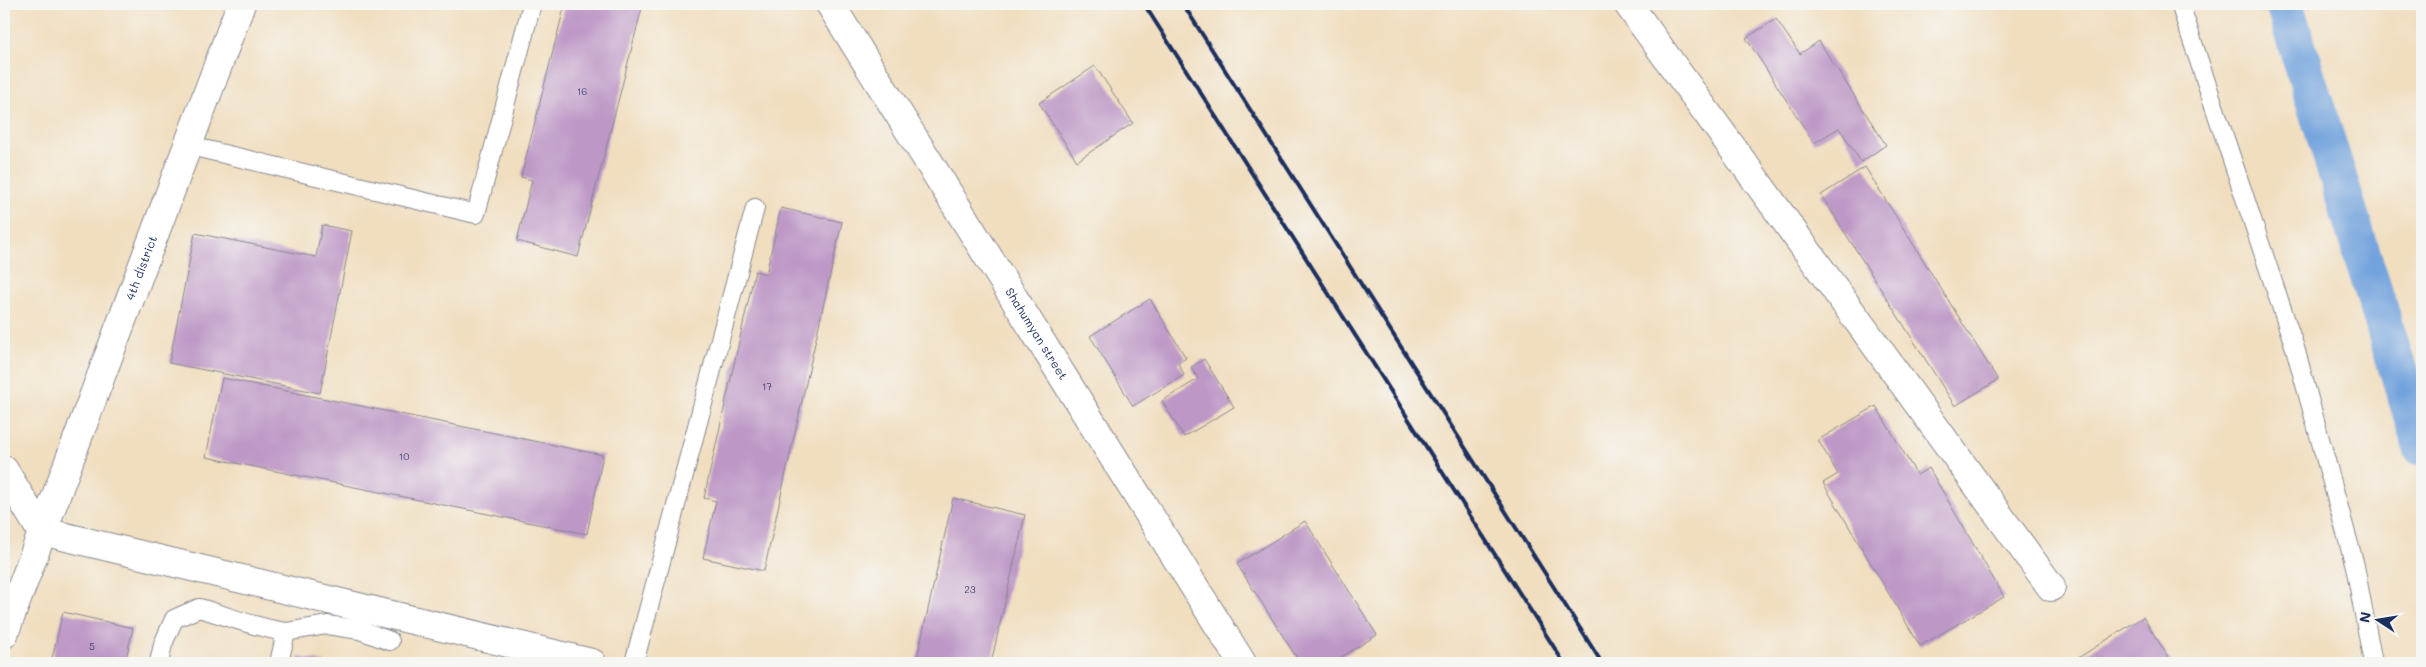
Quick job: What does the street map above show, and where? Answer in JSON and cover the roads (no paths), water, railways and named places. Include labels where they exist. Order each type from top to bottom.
[{"type":"street","name":"4th district","points":[[4,634],[41,531],[241,4]]},
{"type":"street","name":"Shahumyan street","points":[[830,4],[1242,663]]},
{"type":"street","points":[[1628,4],[2051,587]]},
{"type":"street","points":[[4,470],[41,531],[521,655],[592,663]]},
{"type":"lane","points":[[186,146],[476,214],[532,4]]},
{"type":"lane","points":[[2180,4],[2295,348],[2355,566],[2373,663]]},
{"type":"lane","points":[[634,663],[755,208]]},
{"type":"lane","points":[[159,663],[163,644],[174,619],[199,608],[233,617],[262,629],[286,632],[327,625],[360,630],[390,641]]},
{"type":"lane","points":[[279,663],[286,632]]},
{"type":"waterway","points":[[2284,4],[2422,447]]},
{"type":"railway","points":[[1144,4],[1564,663]]},
{"type":"railway","points":[[1183,4],[1602,663]]}]
